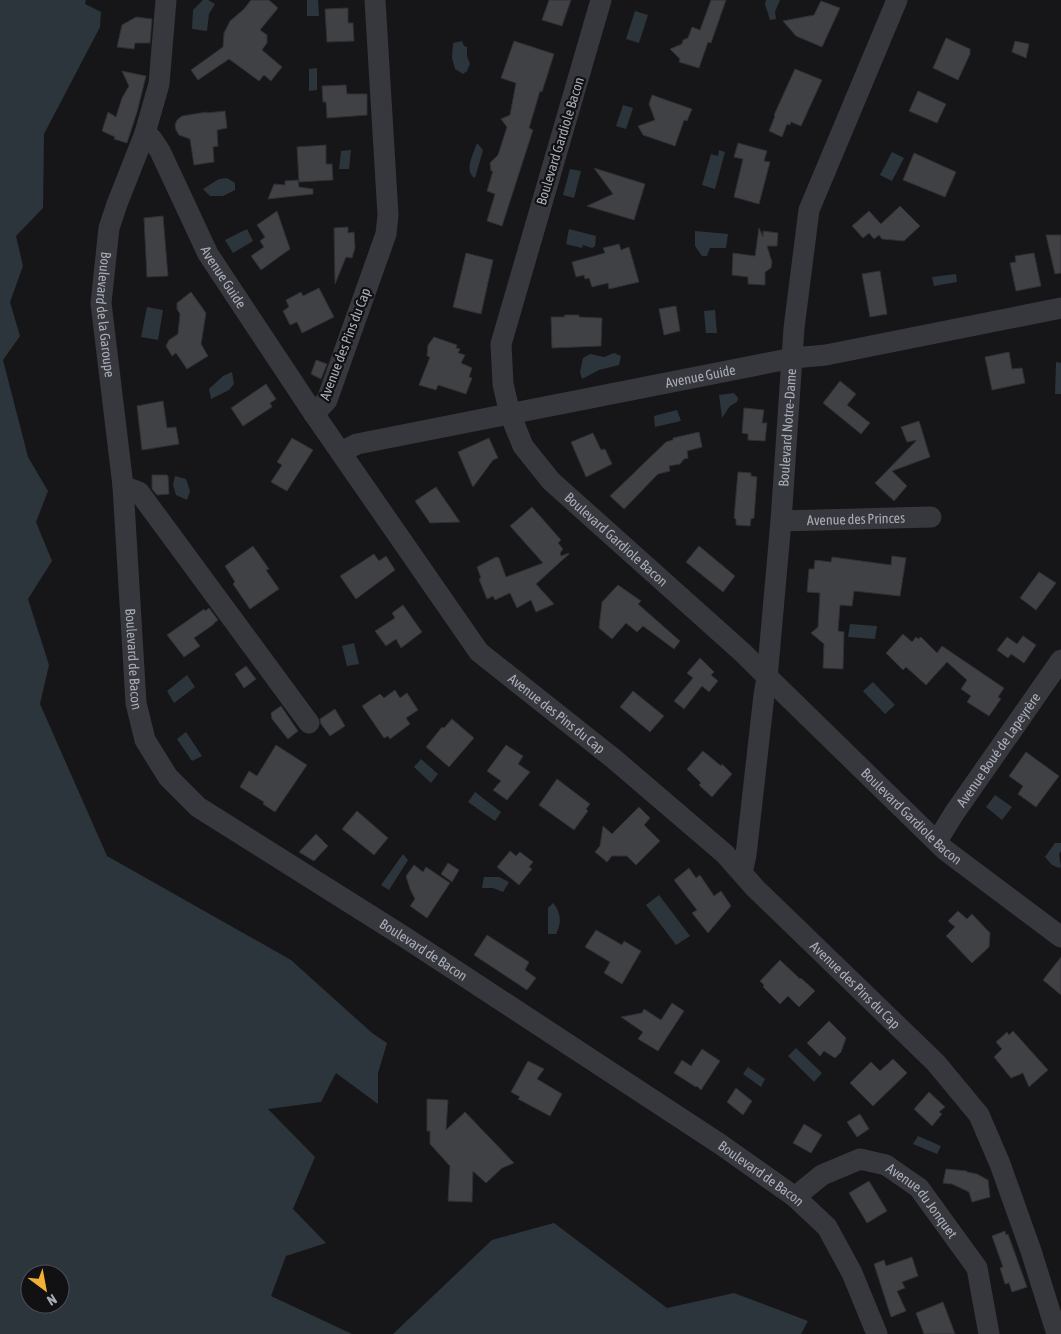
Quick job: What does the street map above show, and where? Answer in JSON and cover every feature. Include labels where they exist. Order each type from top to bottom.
[{"type":"street","name":"Boulevard de la Garoupe","points":[[123,486],[102,303],[109,228],[116,204],[145,133],[159,84],[166,0]]},
{"type":"street","name":"Avenue des Pins du Cap","points":[[374,0],[388,215],[386,234],[326,400],[314,414],[479,652],[614,759],[725,854],[755,888],[936,1063],[979,1115],[1006,1181],[1057,1334]]},
{"type":"street","name":"Boulevard Gardiole Bacon","points":[[601,0],[501,344],[503,384],[510,414],[523,446],[551,482],[742,652],[936,842],[1061,937]]},
{"type":"street","name":"Boulevard Notre-Dame","points":[[742,872],[746,855],[767,678],[781,521],[794,328],[809,210],[897,0]]},
{"type":"street","name":"Avenue Guide","points":[[145,133],[152,139],[160,151],[208,254],[314,414]]},
{"type":"street","name":"Avenue Guide","points":[[341,452],[357,444],[793,358],[826,355],[1061,308]]},
{"type":"street","points":[[123,486],[138,492],[309,723]]},
{"type":"street","name":"Boulevard de Bacon","points":[[123,486],[136,703],[145,740],[168,777],[198,807],[501,1000],[720,1144],[796,1197],[827,1227],[852,1273],[877,1334]]},
{"type":"street","name":"Avenue des Princes","points":[[781,521],[931,517]]},
{"type":"street","name":"Avenue Boué de Lapeyrère","points":[[936,842],[1061,660]]},
{"type":"street","name":"Avenue du Jonquet","points":[[796,1197],[822,1175],[860,1159],[886,1165],[919,1188],[977,1268],[989,1334]]},
{"type":"shaded area","points":[[0,0],[86,0],[85,4],[101,12],[100,27],[44,134],[43,208],[16,236],[23,266],[10,302],[20,336],[3,360],[28,457],[48,491],[36,522],[52,561],[28,599],[49,665],[40,704],[107,856],[291,960],[372,1033],[387,1043],[378,1073],[378,1104],[336,1073],[321,1102],[268,1109],[315,1157],[293,1209],[326,1243],[286,1256],[271,1296],[352,1334],[0,1334]]},
{"type":"shaded area","points":[[203,0],[208,0],[215,4],[209,14],[207,31],[192,29],[193,10]]},
{"type":"shaded area","points":[[307,0],[318,0],[319,16],[307,16]]},
{"type":"shaded area","points":[[766,0],[780,0],[775,12],[776,19],[770,20],[765,4]]},
{"type":"shaded area","points":[[635,11],[648,15],[639,43],[626,39]]},
{"type":"shaded area","points":[[462,41],[464,46],[467,47],[467,56],[470,64],[467,71],[463,74],[455,69],[452,58],[453,43]]},
{"type":"shaded area","points":[[317,68],[317,90],[309,91],[309,69]]},
{"type":"shaded area","points":[[623,105],[633,108],[626,129],[616,126]]},
{"type":"shaded area","points":[[477,143],[483,150],[475,178],[470,171],[470,166]]},
{"type":"shaded area","points":[[351,150],[349,169],[339,169],[341,151]]},
{"type":"shaded area","points":[[719,150],[725,152],[715,189],[702,185],[711,154],[718,156]]},
{"type":"shaded area","points":[[892,152],[904,158],[892,181],[880,175]]},
{"type":"shaded area","points":[[570,169],[581,171],[574,198],[563,195]]},
{"type":"shaded area","points":[[227,178],[235,183],[235,190],[223,196],[210,196],[203,189],[219,179]]},
{"type":"shaded area","points":[[247,229],[253,241],[233,253],[225,240]]},
{"type":"shaded area","points":[[569,229],[596,236],[595,246],[592,248],[583,245],[582,248],[566,244]]},
{"type":"shaded area","points":[[695,231],[728,234],[726,248],[710,248],[707,256],[702,256],[695,246]]},
{"type":"shaded area","points":[[956,274],[957,282],[934,286],[932,277]]},
{"type":"shaded area","points":[[147,307],[163,310],[158,340],[141,337]]},
{"type":"shaded area","points":[[715,310],[717,333],[706,333],[704,311]]},
{"type":"shaded area","points":[[614,353],[621,356],[619,365],[599,370],[582,379],[580,372],[583,358],[590,354],[604,357]]},
{"type":"shaded area","points":[[1056,362],[1061,363],[1061,394],[1055,394]]},
{"type":"shaded area","points":[[232,372],[234,384],[229,390],[211,399],[209,389],[223,376]]},
{"type":"shaded area","points":[[734,393],[738,398],[737,402],[730,406],[722,418],[719,395]]},
{"type":"shaded area","points":[[677,410],[681,421],[655,427],[654,416]]},
{"type":"shaded area","points":[[175,476],[186,479],[190,491],[187,500],[176,495],[173,485]]},
{"type":"shaded area","points":[[850,624],[877,626],[875,639],[848,637]]},
{"type":"shaded area","points":[[354,643],[359,664],[347,666],[342,646]]},
{"type":"shaded area","points":[[187,675],[195,687],[174,703],[167,691]]},
{"type":"shaded area","points":[[873,682],[895,705],[885,714],[863,691]]},
{"type":"shaded area","points":[[186,732],[202,756],[192,761],[177,739]]},
{"type":"shaded area","points":[[421,759],[438,774],[431,783],[414,767]]},
{"type":"shaded area","points":[[475,792],[501,812],[495,821],[468,802]]},
{"type":"shaded area","points":[[995,795],[1012,807],[1002,820],[986,807]]},
{"type":"shaded area","points":[[1055,843],[1061,843],[1059,854],[1061,867],[1059,868],[1052,865],[1045,857]]},
{"type":"shaded area","points":[[403,854],[408,860],[389,890],[381,885]]},
{"type":"shaded area","points":[[484,877],[499,877],[509,882],[503,892],[493,888],[482,888]]},
{"type":"shaded area","points":[[659,895],[690,936],[676,945],[646,905]]},
{"type":"shaded area","points":[[553,903],[559,914],[559,926],[556,934],[548,934],[548,908]]},
{"type":"shaded area","points":[[796,1048],[822,1073],[814,1082],[788,1056]]},
{"type":"shaded area","points":[[748,1067],[765,1079],[761,1087],[743,1074]]},
{"type":"shaded area","points":[[918,1136],[941,1146],[937,1154],[913,1144]]},
{"type":"shaded area","points":[[554,1223],[667,1308],[734,1293],[808,1321],[801,1334],[393,1334],[492,1240]]},
{"type":"building","points":[[251,0],[269,0],[278,8],[260,30],[267,35],[267,43],[262,50],[282,67],[271,81],[264,75],[259,81],[229,59],[198,80],[191,70],[223,47],[224,33],[230,21]]},
{"type":"building","points":[[549,0],[571,0],[562,26],[542,20]]},
{"type":"building","points":[[711,0],[726,0],[711,43],[708,42],[699,68],[679,62],[680,59],[670,49],[682,44],[683,40],[688,38],[692,27],[700,30]]},
{"type":"building","points":[[821,1],[840,8],[822,47],[796,36],[783,21],[814,15]]},
{"type":"building","points":[[348,8],[348,23],[353,23],[354,41],[327,42],[325,9]]},
{"type":"building","points":[[136,17],[152,19],[150,43],[135,43],[134,49],[117,47],[122,25]]},
{"type":"building","points":[[946,38],[970,49],[970,54],[958,80],[933,68]]},
{"type":"building","points":[[514,41],[554,54],[542,92],[540,91],[529,128],[533,130],[502,226],[487,221],[495,194],[487,191],[493,171],[491,171],[490,163],[498,155],[507,127],[501,119],[510,115],[516,83],[501,78]]},
{"type":"building","points":[[1015,41],[1029,44],[1026,58],[1012,52]]},
{"type":"building","points":[[795,69],[822,80],[801,126],[791,122],[790,125],[787,124],[782,137],[769,131],[774,115]]},
{"type":"building","points":[[122,71],[146,76],[127,143],[114,139],[115,137],[102,131],[108,112],[116,117],[122,98],[129,86]]},
{"type":"building","points":[[346,85],[347,94],[367,94],[367,115],[327,118],[322,86]]},
{"type":"building","points":[[918,91],[946,104],[937,123],[909,111]]},
{"type":"building","points":[[652,95],[692,109],[687,121],[684,120],[675,146],[643,135],[638,126],[655,120],[649,104]]},
{"type":"building","points":[[225,111],[227,128],[217,130],[218,146],[213,147],[214,162],[194,165],[190,139],[179,135],[175,125],[177,120],[182,116]]},
{"type":"building","points":[[738,143],[767,151],[764,161],[770,162],[759,204],[734,197],[743,159],[734,157]]},
{"type":"building","points":[[326,145],[326,164],[332,164],[333,180],[299,182],[297,147]]},
{"type":"building","points":[[914,153],[956,172],[945,197],[903,180]]},
{"type":"building","points":[[594,168],[645,184],[634,220],[587,206],[613,194]]},
{"type":"building","points":[[298,180],[299,187],[313,189],[313,194],[268,199],[274,184],[285,185],[285,181]]},
{"type":"building","points":[[900,206],[920,226],[904,241],[882,239],[879,235],[874,239],[869,233],[863,238],[852,226],[869,211],[881,224]]},
{"type":"building","points":[[277,211],[290,249],[261,270],[251,256],[264,247],[260,241],[265,237],[257,225]]},
{"type":"building","points":[[163,216],[168,276],[147,277],[144,218]]},
{"type":"building","points":[[348,227],[348,233],[354,232],[355,248],[352,258],[346,257],[335,284],[334,228]]},
{"type":"building","points":[[759,228],[763,237],[763,231],[778,233],[777,246],[767,246],[772,262],[771,268],[765,272],[765,285],[748,284],[748,277],[732,275],[733,253],[755,256]]},
{"type":"building","points":[[1046,235],[1061,235],[1061,273],[1055,274]]},
{"type":"building","points":[[619,244],[621,250],[629,247],[639,282],[609,289],[608,283],[592,287],[589,278],[585,279],[584,275],[576,277],[572,262],[605,253],[603,248]]},
{"type":"building","points":[[466,253],[493,260],[481,314],[453,307]]},
{"type":"building","points":[[1034,253],[1041,286],[1016,291],[1010,263],[1016,262],[1015,256]]},
{"type":"building","points":[[880,271],[887,314],[870,317],[862,274]]},
{"type":"building","points":[[319,288],[334,317],[302,333],[297,322],[290,325],[283,311],[289,307],[286,300],[301,292],[303,296]]},
{"type":"building","points":[[191,292],[206,313],[201,344],[208,356],[187,369],[176,353],[172,356],[166,346],[169,340],[178,334],[180,314],[177,309],[177,303]]},
{"type":"building","points":[[676,306],[680,331],[664,335],[659,309]]},
{"type":"building","points":[[564,315],[602,318],[601,346],[552,348],[551,317],[565,317]]},
{"type":"building","points":[[434,337],[457,345],[456,348],[460,349],[458,353],[465,355],[461,363],[472,368],[469,377],[472,378],[466,394],[438,385],[436,390],[419,385],[430,357],[427,356],[428,345]]},
{"type":"building","points":[[1009,352],[1012,369],[1022,368],[1025,383],[992,390],[985,357]]},
{"type":"building","points":[[316,360],[327,364],[321,379],[311,374]]},
{"type":"building","points":[[840,381],[856,394],[847,405],[870,423],[861,434],[823,403]]},
{"type":"building","points":[[266,384],[276,399],[270,403],[272,407],[243,426],[231,408]]},
{"type":"building","points":[[163,401],[167,428],[176,427],[179,444],[142,450],[137,406]]},
{"type":"building","points":[[744,408],[764,410],[762,423],[767,423],[765,441],[748,440],[748,434],[742,433]]},
{"type":"building","points":[[919,421],[930,457],[892,471],[907,486],[894,501],[875,483],[917,440],[907,442],[901,427]]},
{"type":"building","points":[[699,432],[702,447],[687,451],[688,458],[684,459],[680,464],[669,466],[670,471],[658,474],[624,509],[610,496],[666,442],[673,440],[673,438]]},
{"type":"building","points":[[593,433],[601,450],[605,449],[612,464],[586,477],[571,442]]},
{"type":"building","points":[[292,438],[313,450],[287,491],[271,482],[282,465],[277,462]]},
{"type":"building","points":[[489,438],[498,458],[493,460],[473,487],[458,452]]},
{"type":"building","points":[[738,472],[751,473],[751,476],[757,477],[754,518],[751,519],[750,526],[736,525],[736,519],[734,518]]},
{"type":"building","points":[[152,475],[168,476],[169,494],[157,495],[152,489]]},
{"type":"building","points":[[436,487],[460,522],[430,523],[415,501]]},
{"type":"building","points":[[532,507],[561,540],[558,543],[563,549],[560,553],[561,556],[569,553],[536,584],[554,604],[536,612],[531,600],[517,608],[510,593],[495,600],[493,596],[487,599],[479,579],[481,578],[477,567],[496,557],[499,558],[506,577],[543,563],[510,526]]},
{"type":"building","points":[[253,546],[269,569],[266,570],[279,589],[250,609],[233,584],[235,582],[225,566]]},
{"type":"building","points":[[699,546],[735,576],[723,592],[686,562]]},
{"type":"building","points":[[374,554],[379,561],[386,556],[395,570],[356,599],[340,576]]},
{"type":"building","points":[[892,556],[906,558],[900,596],[854,591],[852,606],[840,605],[838,631],[844,632],[843,669],[823,668],[824,644],[811,633],[818,627],[820,593],[807,592],[809,569],[814,569],[815,560],[831,562],[832,557],[891,565]]},
{"type":"building","points":[[1039,572],[1056,583],[1036,610],[1020,598]]},
{"type":"building","points":[[618,585],[641,601],[638,604],[680,641],[674,649],[643,626],[637,632],[626,623],[612,639],[599,628],[602,602]]},
{"type":"building","points":[[403,605],[422,632],[401,648],[396,639],[386,646],[375,631],[395,618],[392,613]]},
{"type":"building","points":[[209,608],[218,620],[194,638],[200,646],[184,657],[167,635],[204,609],[205,611]]},
{"type":"building","points":[[903,634],[912,642],[916,637],[918,639],[921,637],[937,653],[942,646],[1004,688],[998,697],[1001,699],[989,716],[967,702],[971,696],[961,689],[967,680],[947,662],[926,685],[906,667],[903,670],[886,653]]},
{"type":"building","points":[[1023,636],[1036,645],[1024,663],[1011,654],[1008,658],[997,650],[1007,637],[1017,644]]},
{"type":"building","points":[[700,658],[714,672],[711,675],[718,681],[709,692],[702,686],[684,709],[674,701],[693,678],[687,673]]},
{"type":"building","points":[[246,666],[256,679],[244,688],[235,674]]},
{"type":"building","points":[[395,690],[400,698],[407,693],[418,710],[406,718],[410,724],[390,739],[388,736],[384,738],[362,706],[380,694],[384,698]]},
{"type":"building","points":[[633,691],[664,716],[650,732],[620,707]]},
{"type":"building","points":[[281,706],[298,731],[288,739],[272,719],[271,713]]},
{"type":"building","points":[[335,709],[345,726],[330,736],[321,724],[320,719]]},
{"type":"building","points":[[452,719],[474,738],[449,767],[426,747],[442,727],[444,728]]},
{"type":"building","points":[[276,745],[307,765],[275,812],[263,804],[264,802],[240,787],[249,771],[257,776]]},
{"type":"building","points":[[506,745],[523,756],[518,764],[530,772],[507,800],[493,790],[501,781],[487,771]]},
{"type":"building","points":[[703,751],[721,766],[722,764],[732,774],[712,797],[699,785],[701,783],[687,769]]},
{"type":"building","points":[[1026,752],[1059,776],[1036,807],[1018,794],[1023,786],[1009,776]]},
{"type":"building","points":[[557,779],[590,804],[586,809],[588,811],[574,830],[539,805]]},
{"type":"building","points":[[639,807],[650,818],[644,825],[660,841],[636,865],[627,856],[612,856],[607,862],[595,852],[600,846],[603,826],[612,834]]},
{"type":"building","points":[[357,811],[388,838],[374,855],[342,829]]},
{"type":"building","points":[[316,834],[328,846],[314,861],[299,852]]},
{"type":"building","points":[[510,851],[516,856],[520,852],[533,862],[529,867],[532,869],[519,885],[497,867]]},
{"type":"building","points":[[448,863],[459,870],[452,882],[441,874]]},
{"type":"building","points":[[414,865],[423,872],[426,867],[450,883],[427,918],[410,906],[415,899],[406,876]]},
{"type":"building","points":[[689,868],[696,878],[700,875],[714,896],[721,891],[731,906],[708,933],[692,913],[697,910],[674,880]]},
{"type":"building","points":[[958,911],[967,919],[972,914],[990,933],[989,947],[972,963],[946,936],[955,927],[948,921]]},
{"type":"building","points":[[596,930],[622,945],[624,941],[641,951],[622,984],[604,973],[610,962],[585,947]]},
{"type":"building","points":[[487,935],[529,962],[525,970],[536,978],[527,990],[474,955]]},
{"type":"building","points":[[1061,957],[1061,995],[1043,980]]},
{"type":"building","points":[[780,960],[815,991],[799,1007],[788,996],[780,1004],[763,987],[764,985],[760,981]]},
{"type":"building","points":[[672,1003],[684,1011],[658,1051],[638,1039],[643,1032],[621,1017],[642,1013],[644,1009],[661,1020]]},
{"type":"building","points":[[829,1021],[846,1038],[841,1052],[835,1058],[824,1051],[820,1056],[807,1043]]},
{"type":"building","points":[[1013,1031],[1048,1070],[1029,1087],[1023,1073],[1011,1078],[994,1057],[1002,1049],[996,1042],[1007,1032],[1009,1035]]},
{"type":"building","points":[[702,1049],[720,1061],[701,1090],[674,1073],[682,1060],[691,1066]]},
{"type":"building","points":[[893,1059],[907,1073],[873,1106],[850,1083],[871,1062],[880,1071]]},
{"type":"building","points":[[528,1061],[544,1069],[537,1079],[562,1094],[550,1116],[518,1099],[520,1097],[511,1092]]},
{"type":"building","points":[[736,1088],[752,1101],[743,1115],[727,1102]]},
{"type":"building","points":[[929,1092],[945,1107],[939,1112],[942,1114],[932,1126],[914,1109]]},
{"type":"building","points":[[427,1099],[448,1100],[446,1130],[465,1112],[514,1163],[502,1168],[486,1183],[473,1171],[472,1202],[448,1201],[450,1166],[430,1144],[430,1131],[427,1131]]},
{"type":"building","points":[[860,1114],[869,1129],[857,1137],[847,1122]]},
{"type":"building","points":[[804,1124],[822,1135],[811,1153],[793,1143]]},
{"type":"building","points":[[946,1169],[967,1171],[988,1180],[990,1197],[972,1202],[969,1192],[952,1184],[943,1183]]},
{"type":"building","points":[[869,1181],[887,1211],[867,1223],[849,1193]]},
{"type":"building","points":[[1005,1231],[1006,1235],[1008,1234],[1027,1287],[1012,1292],[1009,1283],[1005,1284],[1000,1268],[1003,1267],[992,1236]]},
{"type":"building","points":[[912,1257],[918,1276],[902,1282],[905,1288],[897,1291],[906,1311],[891,1317],[874,1264],[884,1260],[886,1266]]},
{"type":"building","points":[[943,1302],[955,1334],[924,1334],[916,1313]]}]
